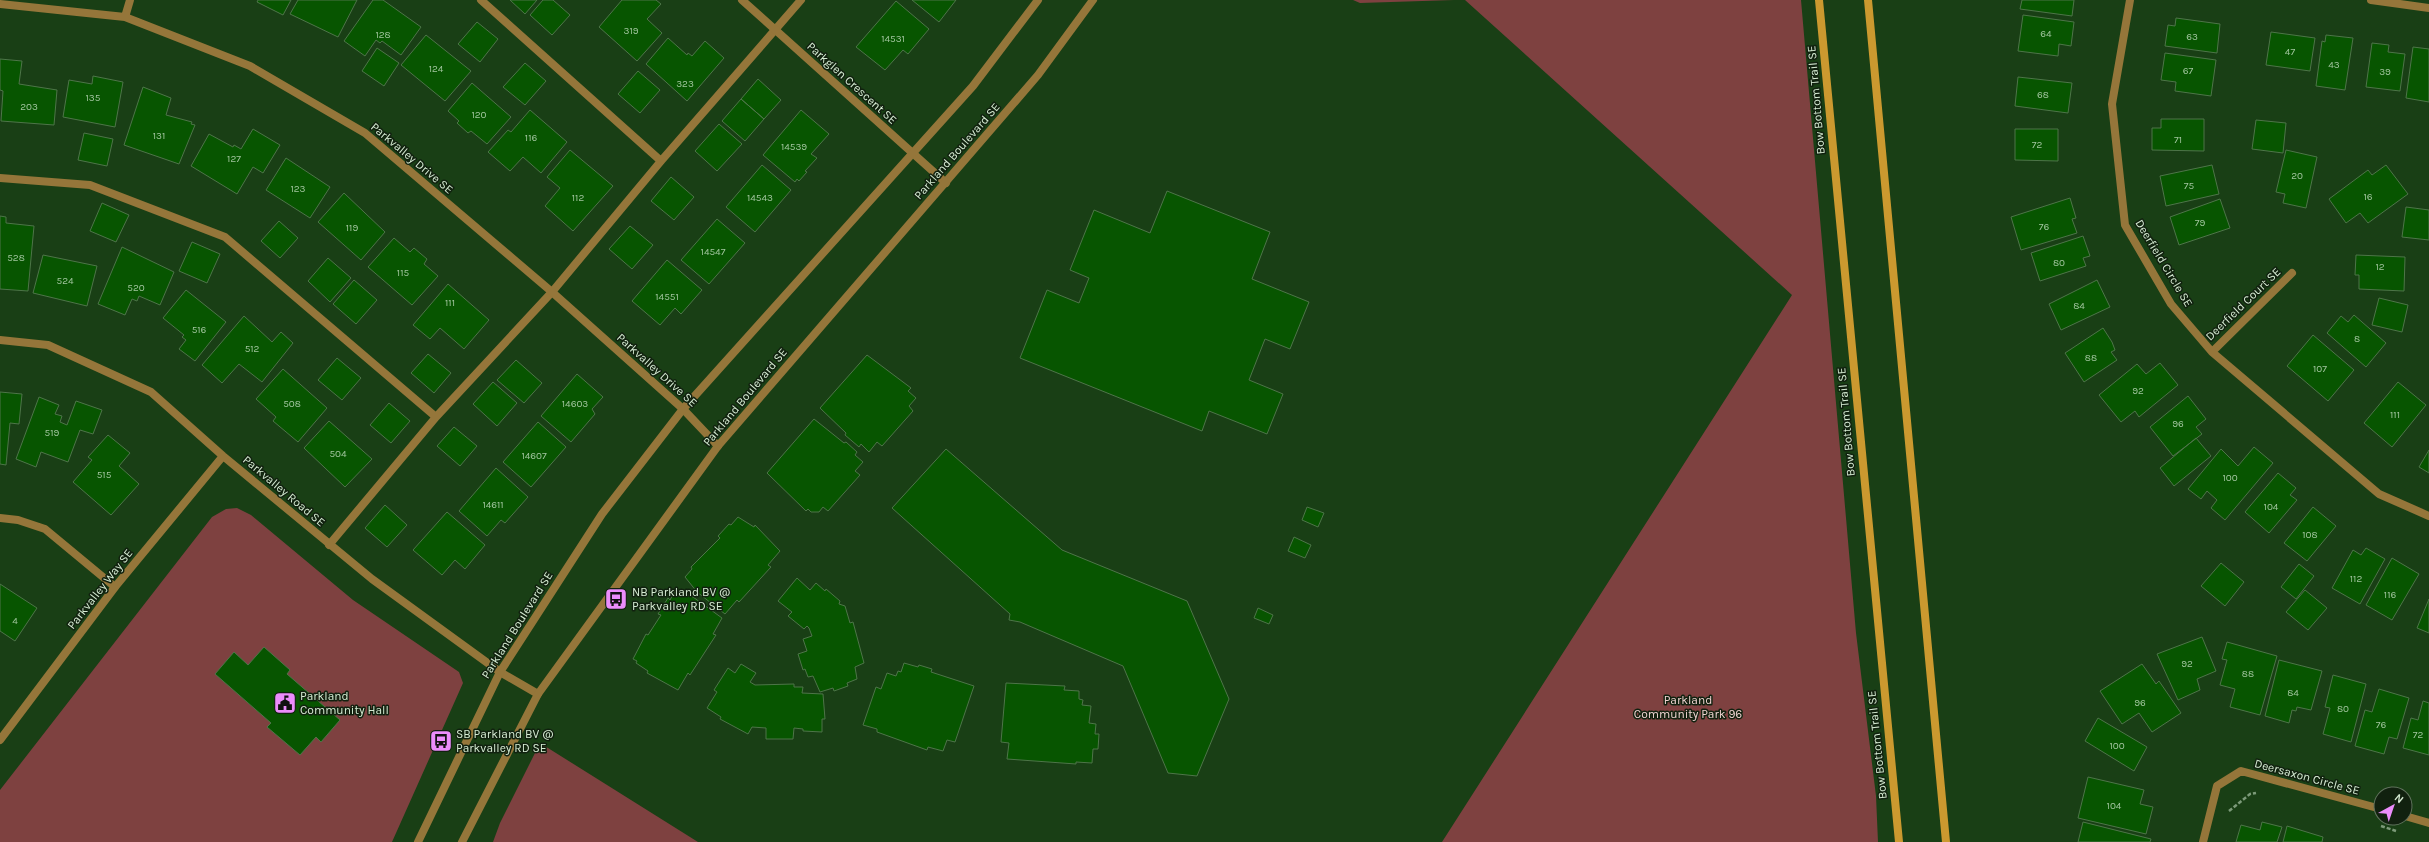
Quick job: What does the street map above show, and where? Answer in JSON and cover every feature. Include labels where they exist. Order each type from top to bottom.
[{"type":"main road","name":"Bow Bottom Trail SE","points":[[1819,0],[1899,842]]},
{"type":"main road","points":[[1868,0],[1946,842]]},
{"type":"street","points":[[125,17],[130,0]]},
{"type":"street","points":[[480,0],[661,160]]},
{"type":"street","name":"Parkglen Crescent SE","points":[[742,0],[946,183]]},
{"type":"street","points":[[329,545],[436,417],[552,292],[661,160],[801,0]]},
{"type":"street","name":"Parkland Boulevard SE","points":[[418,842],[500,672],[602,514],[683,409],[973,86],[1038,0]]},
{"type":"street","name":"Parkland Boulevard SE","points":[[462,842],[538,694],[718,446],[1038,75],[1093,0]]},
{"type":"street","name":"Deerfield Circle SE","points":[[2130,0],[2112,104],[2125,225],[2171,304],[2212,352],[2379,494],[2429,516]]},
{"type":"street","points":[[2371,0],[2429,8]]},
{"type":"street","name":"Parkvalley Drive SE","points":[[0,4],[125,17],[250,66],[365,133],[552,292],[683,409],[718,446]]},
{"type":"street","points":[[0,178],[90,185],[225,237],[436,417]]},
{"type":"street","name":"Deerfield Court SE","points":[[2212,352],[2292,273]]},
{"type":"street","name":"Parkvalley Road SE","points":[[0,340],[48,345],[151,392],[223,456],[329,545],[500,672],[538,694]]},
{"type":"street","name":"Parkvalley Way SE","points":[[0,740],[115,587],[223,456]]},
{"type":"street","points":[[0,518],[18,520],[44,529],[115,587]]},
{"type":"street","name":"Deersaxon Circle SE","points":[[2203,842],[2217,786],[2241,771],[2373,808]]},
{"type":"street","points":[[2413,818],[2429,823]]},
{"type":"path","points":[[2228,817],[2229,811],[2250,794],[2263,792]]},
{"type":"green space","points":[[1353,0],[1454,0],[1360,3]]},
{"type":"green space","name":"Parkland Community Park 96","points":[[1465,0],[1801,0],[1856,633],[1876,796],[1878,842],[1442,842],[1792,295]]},
{"type":"green space","points":[[237,508],[251,515],[353,600],[459,672],[463,683],[392,842],[0,842],[0,790],[212,517],[226,509]]},
{"type":"green space","points":[[540,743],[698,842],[493,842],[500,823]]},
{"type":"building","points":[[258,0],[291,0],[283,15],[257,2]]},
{"type":"building","points":[[298,0],[357,0],[338,37],[290,14]]},
{"type":"building","points":[[373,0],[383,0],[421,27],[401,55],[382,41],[380,43],[376,40],[365,56],[344,41]]},
{"type":"building","points":[[510,0],[537,0],[525,14]]},
{"type":"building","points":[[543,0],[553,0],[570,15],[552,35],[530,15]]},
{"type":"building","points":[[622,0],[656,0],[661,4],[647,19],[662,33],[637,61],[599,27]]},
{"type":"building","points":[[912,0],[956,0],[939,22]]},
{"type":"building","points":[[2022,0],[2074,0],[2072,16],[2020,9]]},
{"type":"building","points":[[896,1],[929,29],[908,54],[903,50],[885,70],[856,47]]},
{"type":"building","points":[[2023,15],[2074,22],[2071,46],[2059,44],[2058,56],[2018,51]]},
{"type":"building","points":[[2176,18],[2220,24],[2217,53],[2165,46],[2168,25],[2175,26]]},
{"type":"building","points":[[477,22],[498,39],[480,62],[458,44]]},
{"type":"building","points":[[2271,32],[2315,38],[2310,71],[2266,65]]},
{"type":"building","points":[[426,35],[471,71],[445,101],[401,65]]},
{"type":"building","points":[[2326,35],[2353,38],[2345,90],[2316,86],[2322,41],[2325,42]]},
{"type":"building","points":[[668,38],[687,55],[688,53],[692,56],[705,41],[724,58],[687,101],[646,64]]},
{"type":"building","points":[[2372,43],[2389,45],[2388,52],[2405,54],[2400,91],[2366,87]]},
{"type":"building","points":[[2413,47],[2429,49],[2429,102],[2406,98]]},
{"type":"building","points":[[377,48],[399,63],[384,86],[362,71]]},
{"type":"building","points":[[2165,53],[2216,60],[2211,96],[2175,91],[2176,82],[2161,80]]},
{"type":"building","points":[[0,59],[22,61],[19,84],[57,90],[54,125],[1,121],[3,91],[0,90]]},
{"type":"building","points":[[525,63],[546,81],[525,105],[503,87]]},
{"type":"building","points":[[638,71],[660,90],[640,113],[618,94]]},
{"type":"building","points":[[93,76],[123,82],[115,127],[63,117],[69,80],[92,84]]},
{"type":"building","points":[[2018,77],[2072,83],[2068,113],[2015,106]]},
{"type":"building","points":[[758,79],[781,100],[764,119],[741,99]]},
{"type":"building","points":[[472,83],[511,117],[487,144],[471,131],[468,133],[457,123],[459,121],[448,111]]},
{"type":"building","points":[[143,87],[171,98],[166,115],[192,122],[191,124],[195,125],[179,164],[124,145]]},
{"type":"building","points":[[741,99],[764,119],[745,141],[722,121]]},
{"type":"building","points":[[530,110],[567,142],[541,173],[523,157],[510,171],[488,152],[508,130],[511,132]]},
{"type":"building","points":[[801,110],[829,134],[811,154],[817,158],[805,171],[807,172],[799,181],[797,179],[795,182],[763,155]]},
{"type":"building","points":[[2161,119],[2204,119],[2204,151],[2152,150],[2152,128],[2161,128]]},
{"type":"building","points":[[2256,120],[2286,123],[2283,153],[2252,149]]},
{"type":"building","points":[[719,124],[742,144],[717,171],[695,151]]},
{"type":"building","points":[[253,129],[280,145],[263,173],[253,167],[237,194],[191,166],[209,134],[233,147],[234,145],[241,149]]},
{"type":"building","points":[[2015,129],[2058,129],[2058,161],[2015,160]]},
{"type":"building","points":[[84,133],[113,139],[107,166],[78,160]]},
{"type":"building","points":[[570,150],[613,186],[573,231],[545,206],[560,188],[547,177]]},
{"type":"building","points":[[2286,150],[2317,157],[2306,208],[2283,203],[2285,194],[2276,192]]},
{"type":"building","points":[[286,158],[330,187],[310,218],[266,190]]},
{"type":"building","points":[[762,165],[791,190],[755,232],[726,207]]},
{"type":"building","points":[[2212,165],[2219,194],[2166,206],[2160,176]]},
{"type":"building","points":[[2386,165],[2408,194],[2368,223],[2360,213],[2346,223],[2329,199],[2368,170],[2372,175]]},
{"type":"building","points":[[671,177],[694,197],[674,220],[651,201]]},
{"type":"building","points":[[1167,191],[1270,232],[1252,279],[1309,302],[1290,349],[1265,339],[1249,380],[1283,394],[1267,434],[1209,411],[1202,431],[1020,358],[1047,290],[1079,303],[1089,278],[1070,270],[1094,210],[1150,233]]},
{"type":"building","points":[[344,193],[385,232],[361,260],[318,222]]},
{"type":"building","points":[[2070,198],[2076,218],[2072,219],[2077,233],[2021,250],[2011,217]]},
{"type":"building","points":[[2220,199],[2230,228],[2179,245],[2170,217]]},
{"type":"building","points":[[102,203],[129,215],[116,242],[90,231]]},
{"type":"building","points":[[2406,207],[2429,210],[2429,240],[2402,237]]},
{"type":"building","points":[[0,216],[6,217],[6,223],[34,226],[28,291],[0,289]]},
{"type":"building","points":[[717,219],[745,243],[709,284],[681,260]]},
{"type":"building","points":[[279,221],[298,238],[280,258],[261,241]]},
{"type":"building","points":[[630,226],[653,245],[632,269],[609,249]]},
{"type":"building","points":[[2083,236],[2090,256],[2083,258],[2086,266],[2040,281],[2031,253]]},
{"type":"building","points":[[394,238],[410,252],[414,248],[427,259],[424,264],[438,276],[412,305],[368,267]]},
{"type":"building","points":[[192,242],[220,254],[207,283],[179,271]]},
{"type":"building","points":[[122,247],[174,272],[160,305],[139,296],[137,301],[132,299],[125,315],[98,304]]},
{"type":"building","points":[[43,255],[97,266],[87,306],[33,293]]},
{"type":"building","points":[[2356,255],[2405,257],[2404,291],[2359,289],[2359,275],[2355,275]]},
{"type":"building","points":[[328,258],[351,278],[330,302],[308,281]]},
{"type":"building","points":[[667,260],[702,290],[681,314],[675,308],[660,325],[632,301]]},
{"type":"building","points":[[354,280],[377,300],[356,324],[333,304]]},
{"type":"building","points":[[2097,280],[2110,307],[2061,330],[2049,304]]},
{"type":"building","points":[[448,284],[489,320],[464,349],[440,328],[430,339],[413,325]]},
{"type":"building","points":[[186,290],[226,322],[195,361],[179,349],[186,340],[182,337],[184,335],[163,318]]},
{"type":"building","points":[[2379,298],[2408,305],[2402,332],[2372,325]]},
{"type":"building","points":[[2354,315],[2386,343],[2366,367],[2327,333],[2341,316],[2348,322]]},
{"type":"building","points":[[244,316],[272,342],[281,332],[293,343],[262,382],[239,364],[222,383],[202,365]]},
{"type":"building","points":[[2103,328],[2112,342],[2115,350],[2111,352],[2117,360],[2084,382],[2065,353]]},
{"type":"building","points":[[2313,335],[2354,370],[2328,401],[2287,366]]},
{"type":"building","points":[[428,354],[451,373],[434,393],[411,373]]},
{"type":"building","points":[[867,355],[911,388],[908,391],[916,398],[909,406],[913,411],[882,446],[877,442],[869,452],[861,444],[859,447],[845,435],[846,433],[820,408]]},
{"type":"building","points":[[337,358],[361,378],[342,400],[318,380]]},
{"type":"building","points":[[516,360],[542,383],[524,403],[497,380]]},
{"type":"building","points":[[2160,363],[2178,385],[2139,417],[2135,411],[2121,422],[2099,395],[2137,364],[2146,374]]},
{"type":"building","points":[[283,369],[327,408],[298,442],[273,421],[276,417],[256,399]]},
{"type":"building","points":[[577,374],[603,397],[592,409],[595,414],[571,442],[541,416]]},
{"type":"building","points":[[493,382],[517,403],[497,426],[473,404]]},
{"type":"building","points":[[2398,382],[2426,405],[2392,447],[2364,423]]},
{"type":"building","points":[[0,392],[22,394],[19,424],[10,423],[6,465],[0,464]]},
{"type":"building","points":[[2188,396],[2206,419],[2196,427],[2202,434],[2173,456],[2150,427]]},
{"type":"building","points":[[39,397],[59,405],[55,414],[62,416],[60,422],[67,425],[76,401],[102,410],[93,434],[80,430],[68,462],[41,452],[36,467],[16,459]]},
{"type":"building","points":[[389,403],[410,421],[391,443],[370,425]]},
{"type":"building","points":[[814,419],[844,443],[846,442],[857,452],[855,455],[863,462],[855,471],[860,475],[828,511],[823,507],[819,512],[811,512],[808,509],[806,511],[767,473]]},
{"type":"building","points":[[329,421],[372,459],[345,487],[304,448]]},
{"type":"building","points":[[538,422],[566,447],[531,487],[503,462]]},
{"type":"building","points":[[454,427],[477,446],[460,466],[437,446]]},
{"type":"building","points":[[108,435],[130,453],[119,466],[139,484],[111,515],[73,482],[92,460],[88,457]]},
{"type":"building","points":[[2196,438],[2211,456],[2174,486],[2160,468]]},
{"type":"building","points":[[2254,447],[2273,463],[2225,520],[2211,508],[2217,500],[2207,491],[2201,499],[2188,489],[2221,449],[2238,466]]},
{"type":"building","points":[[946,449],[1062,550],[1187,601],[1229,699],[1197,776],[1168,773],[1123,666],[1020,622],[1009,620],[1010,614],[892,508]]},
{"type":"building","points":[[2429,450],[2429,473],[2419,467]]},
{"type":"building","points":[[496,468],[528,497],[505,523],[501,520],[487,536],[459,511]]},
{"type":"building","points":[[2278,473],[2296,488],[2290,495],[2297,500],[2269,533],[2245,512]]},
{"type":"building","points":[[385,505],[407,525],[387,547],[365,528]]},
{"type":"building","points":[[1307,507],[1324,513],[1318,527],[1302,520]]},
{"type":"building","points":[[2313,507],[2336,526],[2307,561],[2284,543]]},
{"type":"building","points":[[447,512],[485,545],[465,569],[455,560],[442,575],[413,550]]},
{"type":"building","points":[[738,517],[754,527],[755,525],[780,551],[768,565],[771,567],[739,602],[737,600],[725,614],[697,592],[685,577],[692,569],[691,567],[720,538],[718,536]]},
{"type":"building","points":[[1294,537],[1311,545],[1305,558],[1288,551]]},
{"type":"building","points":[[2366,548],[2385,559],[2360,604],[2332,588],[2353,550],[2361,555]]},
{"type":"building","points":[[2392,558],[2419,574],[2392,620],[2366,605]]},
{"type":"building","points":[[2221,563],[2244,582],[2225,606],[2201,586]]},
{"type":"building","points":[[2299,564],[2314,576],[2296,599],[2281,587]]},
{"type":"building","points":[[797,578],[810,590],[816,583],[825,591],[826,589],[840,601],[839,604],[845,606],[850,623],[853,622],[864,663],[855,667],[857,679],[847,683],[848,686],[834,691],[833,688],[820,692],[813,676],[808,677],[805,669],[803,670],[798,654],[807,651],[803,639],[812,636],[809,628],[807,626],[804,629],[788,616],[792,612],[778,601]]},
{"type":"building","points":[[0,584],[37,608],[15,641],[0,631]]},
{"type":"building","points":[[2305,590],[2327,608],[2308,630],[2286,612]]},
{"type":"building","points":[[675,591],[693,597],[722,618],[713,634],[716,635],[690,675],[688,673],[678,690],[647,673],[648,671],[636,663],[637,661],[633,659],[646,634],[648,635],[661,615],[658,614],[668,598],[670,600]]},
{"type":"building","points":[[2429,599],[2429,633],[2417,628]]},
{"type":"building","points":[[1258,608],[1273,615],[1269,624],[1254,618]]},
{"type":"building","points":[[2202,637],[2216,671],[2197,679],[2200,690],[2178,700],[2157,654]]},
{"type":"building","points":[[2227,642],[2277,656],[2260,715],[2230,707],[2235,689],[2220,685],[2227,660],[2222,659]]},
{"type":"building","name":"Parkland Community Hall","points":[[264,647],[290,670],[287,674],[340,720],[321,742],[316,737],[300,755],[267,727],[271,723],[215,674],[234,652],[248,665]]},
{"type":"building","points":[[2279,660],[2322,671],[2311,710],[2297,707],[2296,711],[2292,710],[2289,723],[2265,716]]},
{"type":"building","points":[[904,663],[932,669],[931,672],[974,686],[955,742],[947,740],[943,751],[928,747],[927,750],[877,732],[877,729],[863,725],[876,687],[881,689],[887,673],[896,676],[898,671],[901,672]]},
{"type":"building","points":[[741,664],[756,673],[750,682],[755,685],[794,684],[794,687],[803,687],[802,693],[823,694],[825,719],[822,719],[822,732],[803,731],[803,729],[794,728],[793,739],[766,739],[766,728],[752,727],[748,734],[720,719],[721,717],[707,708],[717,692],[714,690],[728,668],[735,673]]},
{"type":"building","points":[[2142,664],[2156,684],[2159,681],[2181,713],[2152,732],[2139,713],[2122,724],[2100,691]]},
{"type":"building","points":[[2333,675],[2366,684],[2351,742],[2323,734],[2330,708],[2325,707]]},
{"type":"building","points":[[1006,683],[1065,686],[1064,690],[1079,691],[1079,699],[1083,700],[1082,705],[1091,706],[1089,723],[1096,724],[1095,734],[1099,734],[1098,749],[1093,749],[1092,763],[1076,762],[1076,764],[1007,759],[1009,743],[1001,742]]},
{"type":"building","points":[[2379,689],[2409,698],[2397,739],[2389,737],[2384,754],[2355,746],[2365,710],[2372,712]]},
{"type":"building","points":[[2423,701],[2429,703],[2429,755],[2403,748],[2411,718],[2418,720]]},
{"type":"building","points":[[2098,718],[2147,747],[2134,771],[2085,741]]},
{"type":"building","points":[[2088,777],[2144,790],[2140,804],[2153,807],[2146,834],[2078,818]]},
{"type":"building","points":[[2083,822],[2151,839],[2150,842],[2078,842]]},
{"type":"building","points":[[2262,822],[2282,827],[2277,842],[2236,842],[2241,825],[2260,830]]},
{"type":"building","points":[[2287,826],[2323,837],[2322,842],[2283,842]]},
{"type":"place","name":"NB Parkland BV @ Parkvalley RD SE","points":[[616,599]]},
{"type":"place","name":"Parkland Community Hall","points":[[285,703]]},
{"type":"place","name":"SB Parkland BV @ Parkvalley RD SE","points":[[441,741]]}]
